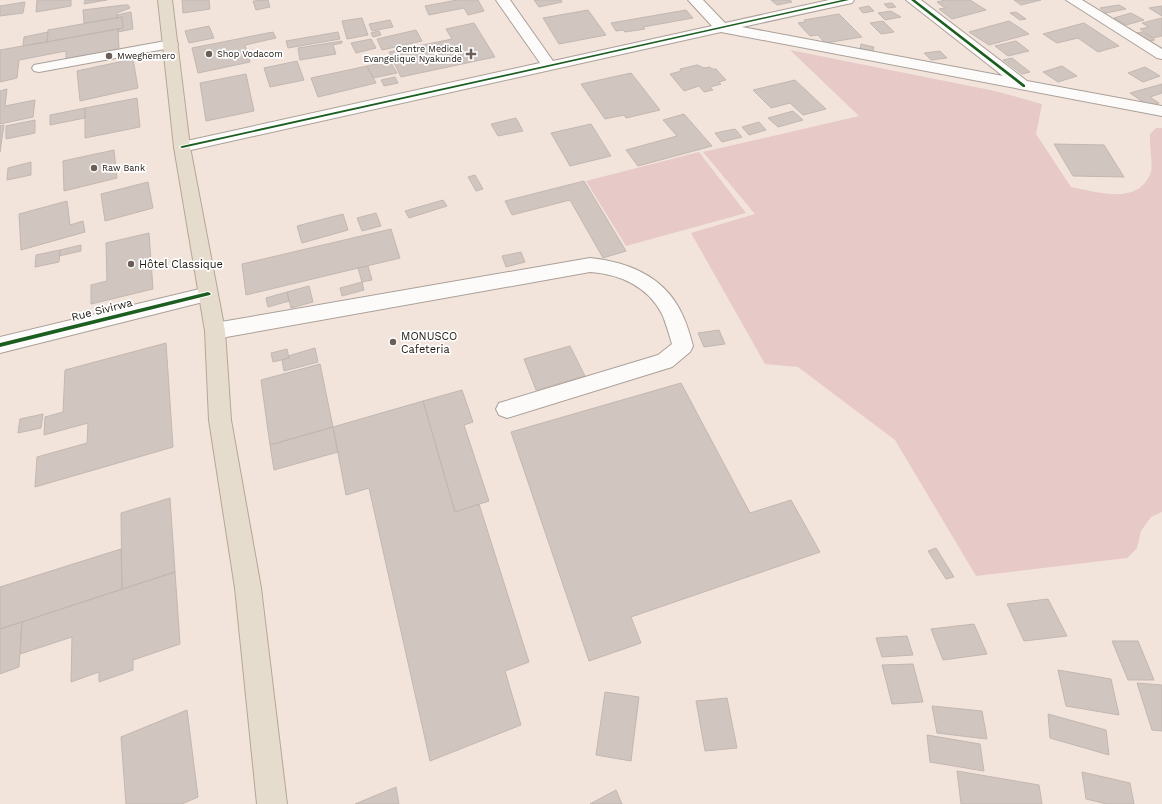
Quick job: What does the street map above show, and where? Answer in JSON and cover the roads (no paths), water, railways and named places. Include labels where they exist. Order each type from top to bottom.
[{"type":"highway","points":[[166,0],[182,147],[215,331],[220,420],[248,588],[272,804]]},
{"type":"street","points":[[503,0],[549,66]]},
{"type":"street","points":[[695,0],[722,28],[1162,111]]},
{"type":"street","points":[[182,147],[847,0]]},
{"type":"street","points":[[913,0],[1024,86]]},
{"type":"street","points":[[1073,0],[1162,55]]},
{"type":"street","points":[[39,68],[171,44]]},
{"type":"street","points":[[215,331],[590,265],[608,266],[631,274],[651,286],[670,310],[683,346],[665,361],[508,409]]},
{"type":"street","name":"Rue Sivirwa","points":[[0,345],[208,294]]},
{"type":"place","name":"Shop Vodacom","points":[[209,54]]},
{"type":"place","name":"Centre Medical Evangelique Nyakunde","points":[[471,54]]},
{"type":"place","name":"Mweghemero","points":[[109,56]]},
{"type":"place","name":"Raw Bank","points":[[94,168]]},
{"type":"place","name":"Hôtel Classique","points":[[131,264]]},
{"type":"place","name":"MONUSCO Cafeteria","points":[[393,342]]}]
